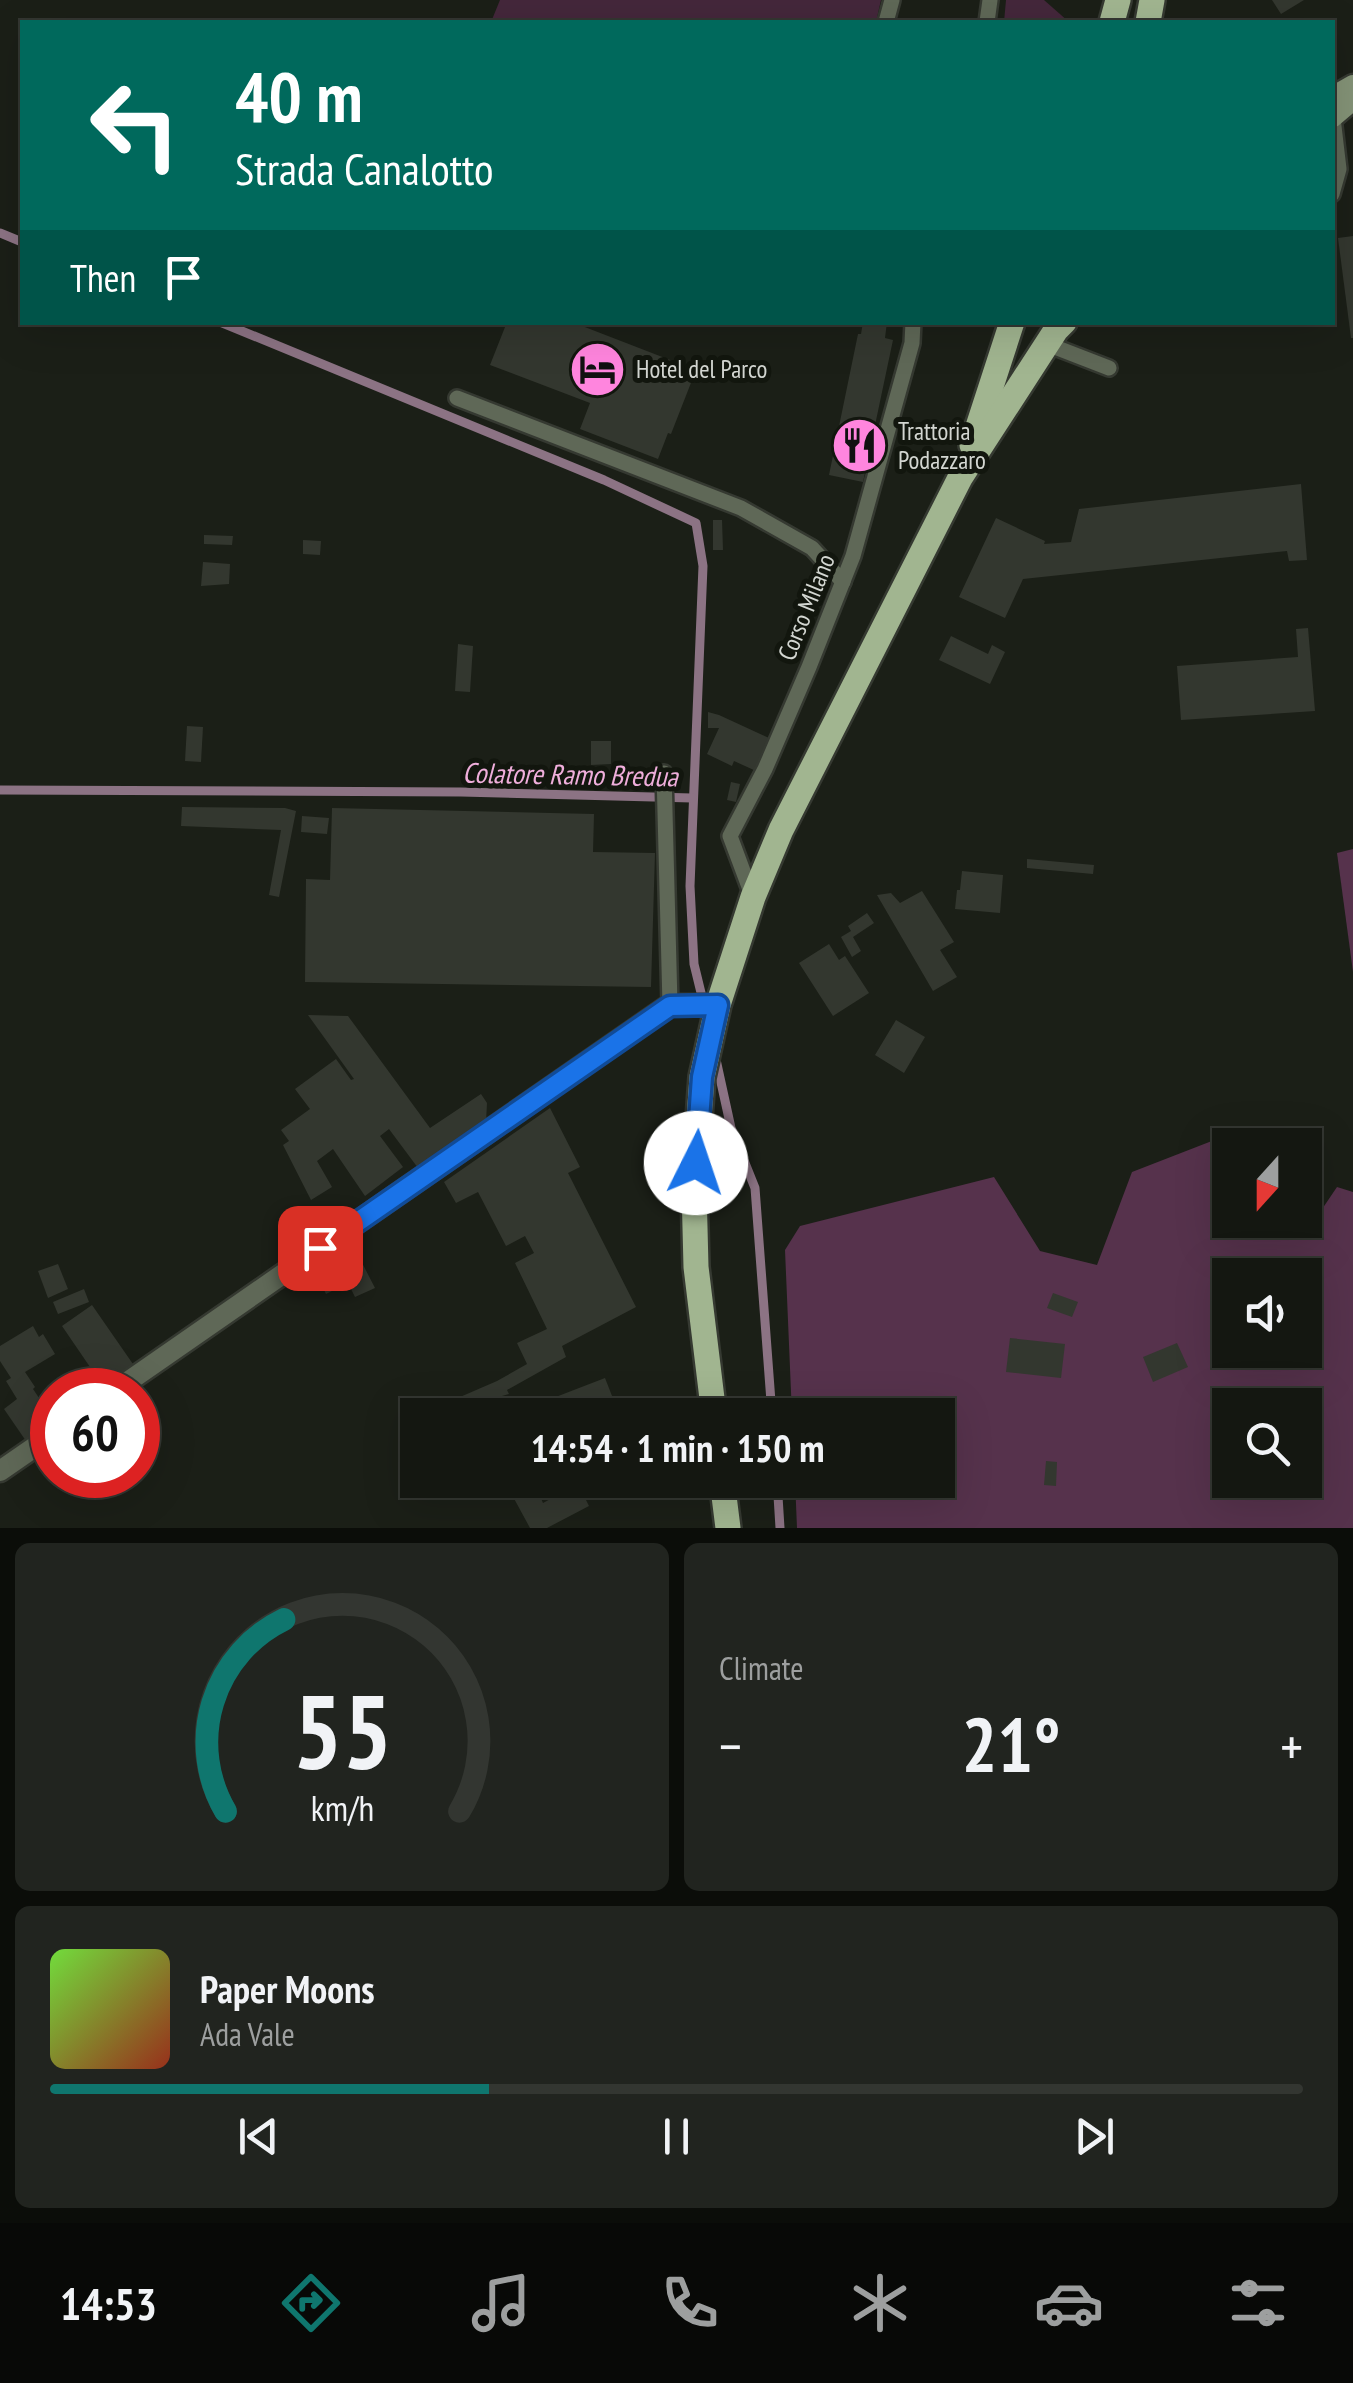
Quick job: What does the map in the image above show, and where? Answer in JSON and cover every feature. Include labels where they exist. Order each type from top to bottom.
[{"type":"main road","points":[[960,478],[1011,325]]},
{"type":"main road","points":[[712,1398],[696,1268],[694,1188],[701,1092],[716,1009],[753,897],[781,830],[960,478],[1061,325]]},
{"type":"main road","points":[[724,1498],[728,1528]]},
{"type":"street","points":[[148,1368],[680,1005],[716,1009]]},
{"type":"street","points":[[0,1471],[30,1450]]},
{"type":"lane","points":[[1335,135],[1339,169],[1335,183]]},
{"type":"lane","name":"Corso Milano","points":[[753,897],[730,836],[765,770],[853,556],[907,360],[913,325]]},
{"type":"lane","points":[[1048,344],[1109,368]]},
{"type":"lane","points":[[456,398],[741,508],[812,548],[843,582]]},
{"type":"lane","points":[[664,779],[680,1005]]},
{"type":"shaded area","points":[[500,0],[881,0],[876,20],[492,20]]},
{"type":"shaded area","points":[[1006,0],[1044,0],[1067,20],[1004,20]]},
{"type":"shaded area","points":[[1353,849],[1353,972],[1337,853]]},
{"type":"shaded area","points":[[1212,1141],[1212,1238],[1322,1238],[1322,1209],[1337,1187],[1353,1192],[1353,1528],[797,1528],[796,1498],[955,1498],[955,1398],[791,1398],[785,1250],[800,1226],[994,1177],[1040,1251],[1097,1265],[1132,1172]]},
{"type":"building","points":[[1272,0],[1304,0],[1281,14]]},
{"type":"building","points":[[1353,236],[1353,338],[1351,338],[1338,238]]},
{"type":"building","points":[[506,325],[580,325],[696,370],[658,459],[580,429],[590,403],[490,365]]},
{"type":"building","points":[[862,325],[887,325],[885,338],[893,340],[863,482],[829,475]]},
{"type":"building","points":[[1301,484],[1307,560],[1289,561],[1287,551],[1023,579],[1005,618],[959,597],[996,518],[1045,541],[1044,544],[1071,542],[1079,509]]},
{"type":"building","points":[[713,520],[722,520],[723,550],[713,550]]},
{"type":"building","points":[[204,535],[233,536],[232,545],[204,544]]},
{"type":"building","points":[[303,540],[321,541],[320,555],[303,554]]},
{"type":"building","points":[[203,562],[230,564],[229,584],[201,586]]},
{"type":"building","points":[[1308,628],[1315,711],[1181,720],[1177,666],[1298,657],[1296,629]]},
{"type":"building","points":[[951,636],[988,654],[992,645],[1005,652],[990,684],[939,660]]},
{"type":"building","points":[[458,644],[473,646],[470,692],[455,691]]},
{"type":"building","points":[[708,712],[771,739],[756,771],[734,761],[732,766],[707,754],[719,728],[708,728]]},
{"type":"building","points":[[187,726],[203,727],[201,762],[185,761]]},
{"type":"building","points":[[591,741],[611,741],[611,764],[591,765]]},
{"type":"building","points":[[731,782],[740,784],[736,802],[727,800]]},
{"type":"building","points":[[182,807],[296,811],[279,897],[269,895],[281,830],[181,826]]},
{"type":"building","points":[[332,808],[594,814],[593,852],[655,853],[651,987],[305,982],[306,879],[330,880]]},
{"type":"building","points":[[302,816],[329,818],[327,834],[301,832]]},
{"type":"building","points":[[1027,859],[1094,865],[1093,874],[1027,868]]},
{"type":"building","points":[[962,871],[1003,875],[1000,913],[955,909]]},
{"type":"building","points":[[922,891],[954,942],[940,950],[957,977],[933,991],[877,895],[891,893],[900,903]]},
{"type":"building","points":[[867,913],[874,923],[853,937],[861,951],[852,957],[841,937],[851,931],[848,926]]},
{"type":"building","points":[[829,944],[839,960],[845,956],[869,993],[833,1016],[799,963]]},
{"type":"building","points":[[308,1015],[348,1016],[430,1128],[481,1094],[487,1103],[486,1122],[418,1168],[389,1129],[380,1136],[403,1167],[365,1196],[333,1149],[317,1161],[332,1187],[311,1200],[283,1145],[289,1141],[281,1130],[310,1109],[295,1089],[336,1059],[354,1079]]},
{"type":"building","points":[[896,1020],[925,1037],[904,1073],[875,1055]]},
{"type":"building","points":[[550,1108],[580,1167],[568,1173],[636,1307],[562,1346],[566,1357],[507,1390],[509,1394],[503,1398],[461,1398],[527,1364],[517,1343],[547,1329],[515,1263],[534,1253],[525,1236],[506,1246],[478,1192],[456,1203],[444,1182]]},
{"type":"building","points":[[357,1253],[375,1288],[355,1297],[348,1283],[326,1294],[316,1274]]},
{"type":"building","points":[[58,1264],[68,1289],[48,1298],[38,1271]]},
{"type":"building","points":[[84,1289],[89,1302],[58,1314],[53,1302]]},
{"type":"building","points":[[1053,1293],[1078,1302],[1072,1317],[1047,1308]]},
{"type":"building","points":[[92,1305],[135,1367],[89,1368],[62,1326]]},
{"type":"building","points":[[33,1326],[55,1354],[25,1372],[30,1380],[30,1438],[26,1441],[4,1409],[17,1399],[6,1381],[11,1378],[0,1361],[0,1346]]},
{"type":"building","points":[[1010,1338],[1065,1344],[1061,1378],[1006,1372]]},
{"type":"building","points":[[1177,1343],[1188,1367],[1153,1382],[1143,1357]]},
{"type":"building","points":[[605,1378],[613,1398],[553,1398]]},
{"type":"building","points":[[1046,1461],[1057,1462],[1056,1486],[1044,1485]]},
{"type":"building","points":[[514,1498],[541,1498],[543,1503],[552,1498],[585,1498],[589,1506],[547,1528],[530,1528]]},
{"type":"waterway","points":[[0,233],[20,241]]},
{"type":"waterway","points":[[227,325],[604,480],[696,523],[703,566],[690,886],[694,964],[704,1005]]},
{"type":"waterway","name":"Colatore Ramo Bredua","points":[[0,790],[461,792],[692,798]]},
{"type":"waterway","name":"Colatore Ramo Bredua","points":[[715,1055],[731,1128],[755,1188],[771,1398]]},
{"type":"waterway","name":"Colatore Ramo Bredua","points":[[778,1498],[780,1528]]},
{"type":"place","name":"Hotel del Parco","points":[[597,369]]},
{"type":"place","name":"Trattoria Podazzaro","points":[[859,445]]},
{"type":"route","points":[[320,1248],[670,1006],[718,1005],[702,1077],[696,1163]]}]
